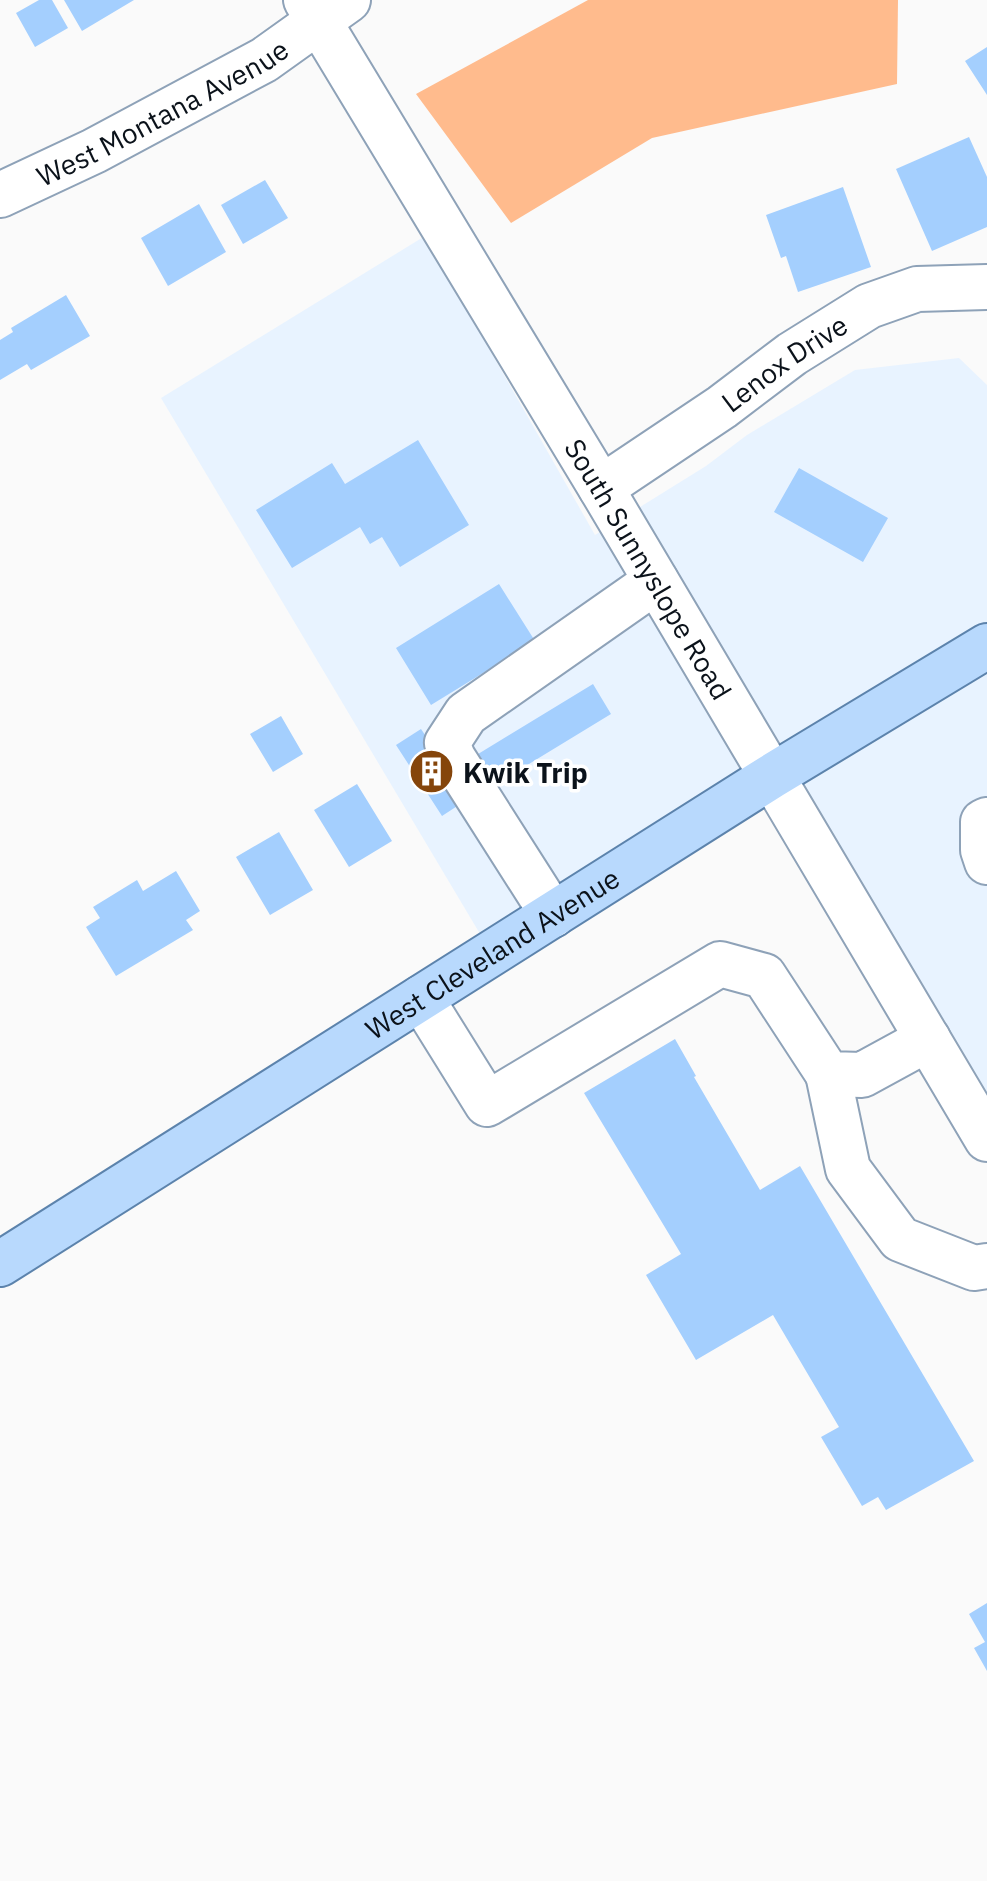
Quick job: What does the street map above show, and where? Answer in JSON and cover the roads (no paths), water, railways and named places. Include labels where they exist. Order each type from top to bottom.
[{"type":"main road","name":"West Cleveland Avenue","points":[[0,1264],[772,776],[987,646]]},
{"type":"street","name":"West Montana Avenue","points":[[0,195],[94,151],[264,60],[324,7]]},
{"type":"street","name":"South Sunnyslope Road","points":[[324,7],[601,488],[928,1039],[972,1077],[987,1139]]},
{"type":"street","name":"Lenox Drive","points":[[601,488],[722,407],[792,354],[869,306],[917,289],[987,287]]},
{"type":"street","points":[[553,915],[453,758],[447,743],[466,714],[656,581]]},
{"type":"street","points":[[421,998],[487,1104],[720,964],[764,976],[828,1074],[848,1169],[900,1239],[974,1268],[987,1266]]},
{"type":"street","points":[[828,1074],[862,1075],[928,1039]]},
{"type":"place","name":"Kwik Trip","points":[[432,772]]}]
